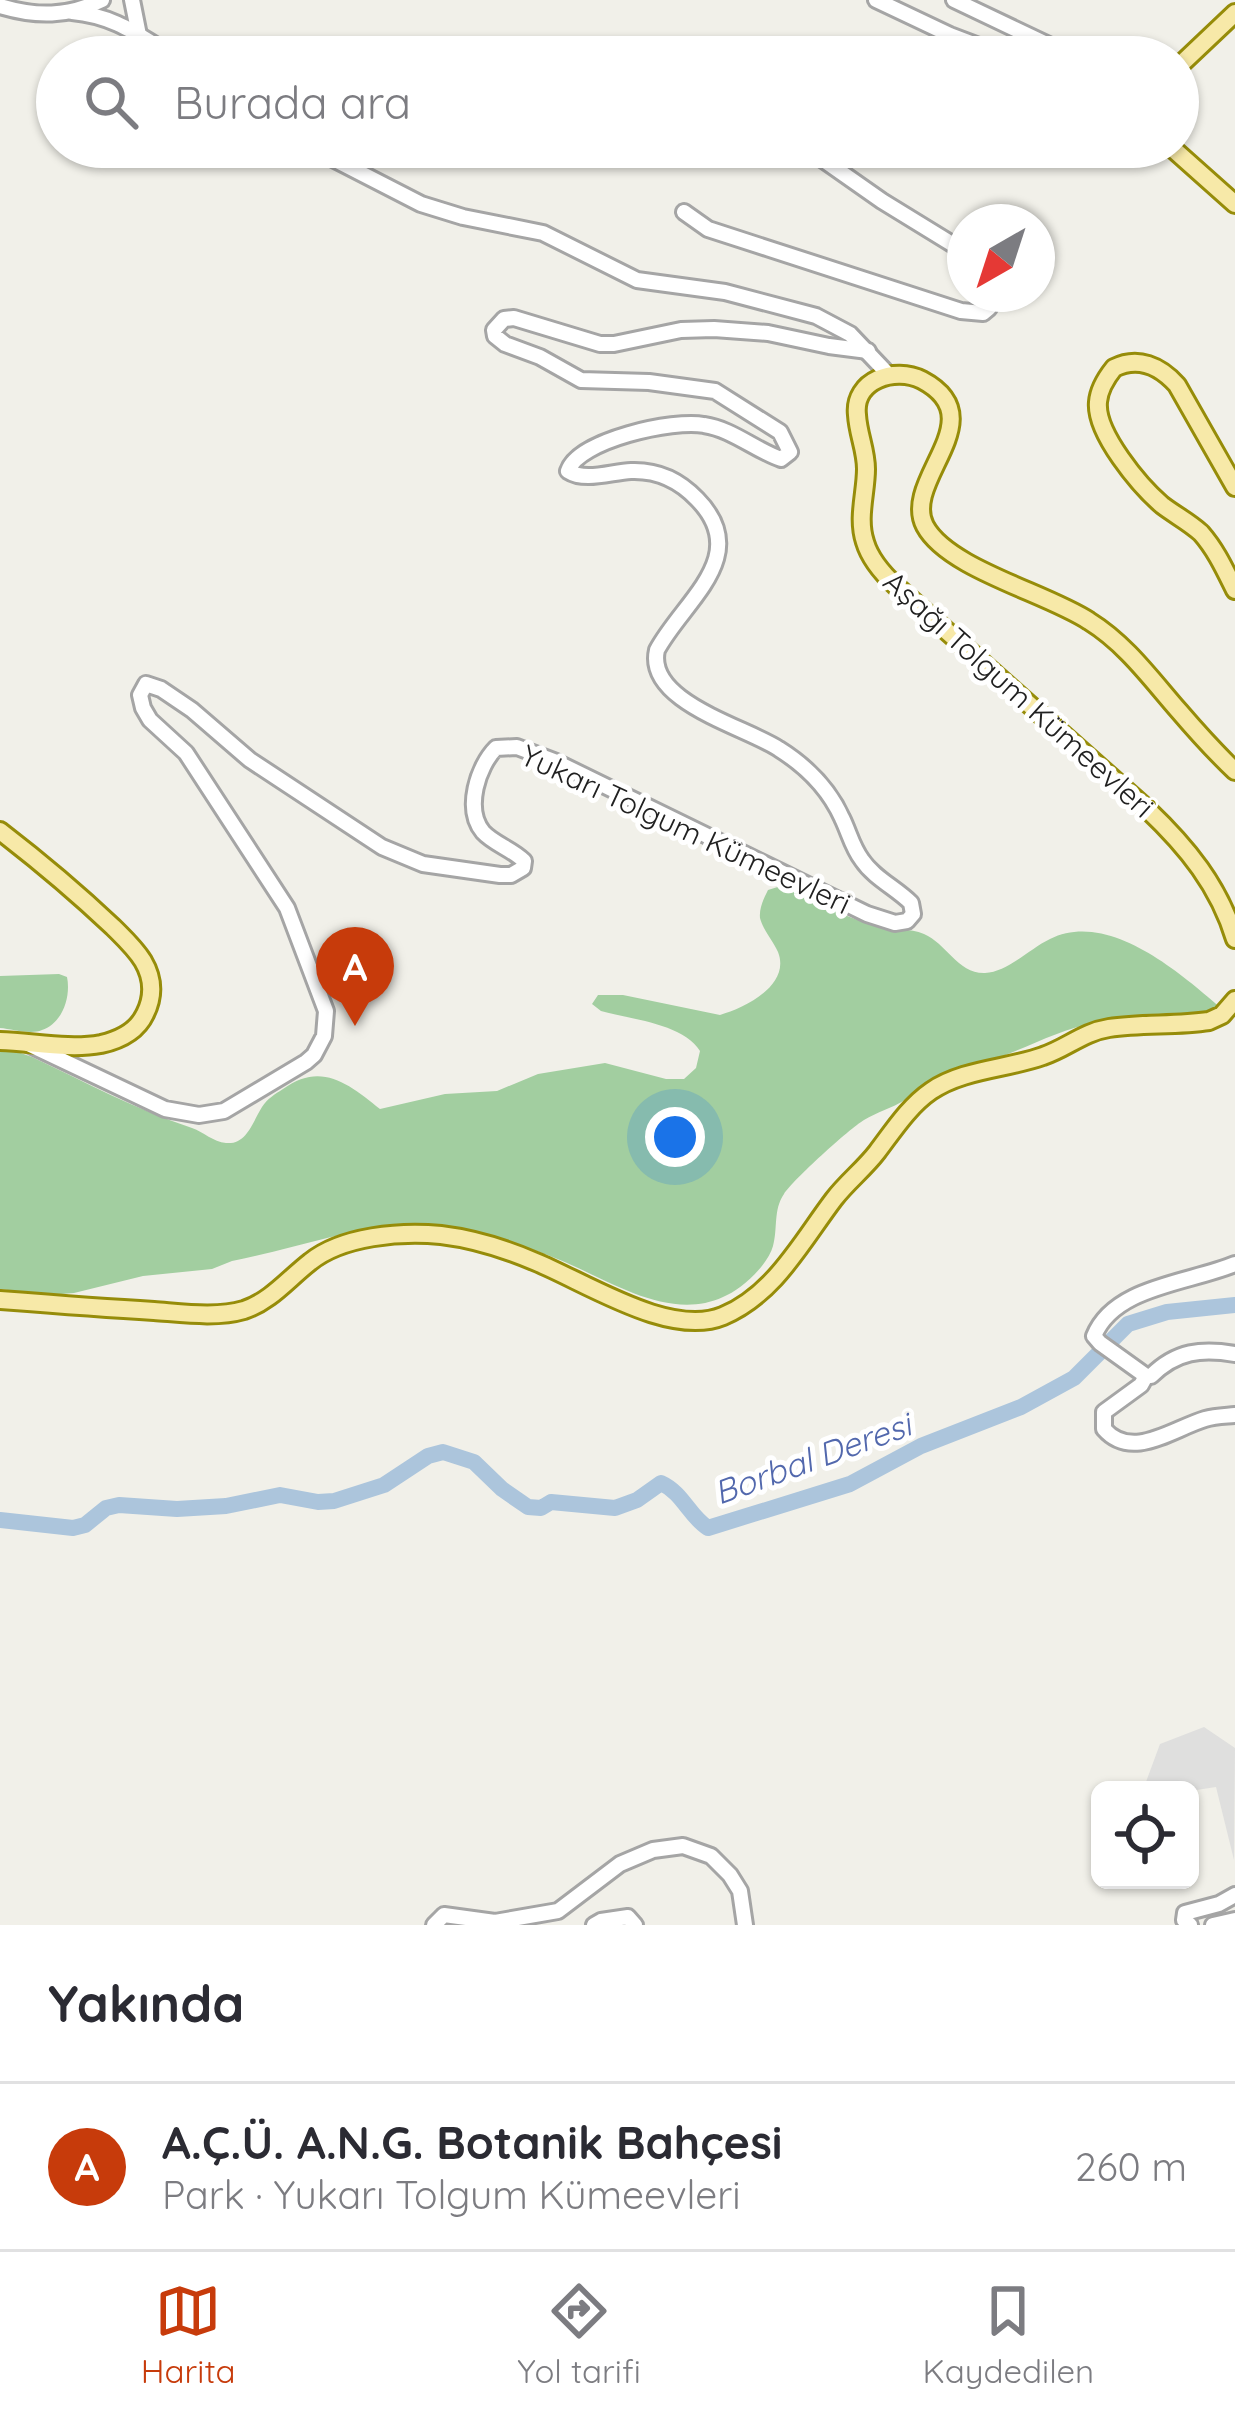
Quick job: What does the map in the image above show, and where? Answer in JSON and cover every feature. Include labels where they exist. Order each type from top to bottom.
[{"type":"main road","points":[[1199,47],[1235,13]]},
{"type":"main road","points":[[1195,168],[1235,204]]},
{"type":"main road","points":[[1235,487],[1170,377],[1137,362],[1114,368],[1098,401],[1114,447],[1155,499],[1207,541],[1235,590]]},
{"type":"main road","name":"Aşağı Tolgum Kümeevleri","points":[[1235,771],[1113,638],[1059,603],[964,561],[938,544],[922,521],[921,506],[945,446],[950,411],[943,397],[908,374],[888,374],[868,386],[856,407],[866,467],[862,531],[873,559],[896,586],[1184,845],[1218,896],[1235,939]]},
{"type":"main road","points":[[0,832],[120,934],[143,961],[152,985],[142,1021],[121,1037],[92,1045],[0,1041]]},
{"type":"main road","points":[[0,1300],[176,1313],[243,1310],[260,1303],[333,1249],[408,1234],[475,1241],[540,1263],[655,1314],[692,1323],[708,1321],[746,1303],[773,1280],[838,1193],[932,1091],[948,1082],[1044,1056],[1094,1030],[1209,1021],[1233,1004]]},
{"type":"street","points":[[72,12],[102,0]]},
{"type":"street","points":[[132,0],[139,35]]},
{"type":"street","points":[[876,0],[953,36]]},
{"type":"street","points":[[954,0],[1030,36]]},
{"type":"street","points":[[0,6],[35,15],[72,12],[108,18],[139,35]]},
{"type":"street","name":"Aşağı Tolgum Kümeevleri","points":[[351,168],[421,204],[543,232],[637,280],[695,286],[784,305],[834,324],[888,374]]},
{"type":"street","points":[[835,168],[947,241]]},
{"type":"street","points":[[684,212],[708,229],[947,306]]},
{"type":"street","name":"Yukarı Tolgum Kümeevleri","points":[[24,1042],[165,1109],[199,1115],[224,1111],[306,1062],[324,1036],[326,1011],[281,896],[186,753],[150,720],[140,694],[146,684],[206,719],[250,760],[322,809],[382,847],[423,864],[500,875],[523,868],[519,855],[482,831],[476,811],[476,791],[485,762],[496,748],[509,746],[609,785],[866,914],[907,922],[913,914],[911,904],[862,862],[833,801],[813,776],[772,744],[696,707],[657,673],[656,650],[698,593],[716,558],[719,534],[712,516],[688,490],[664,476],[632,471],[576,476],[568,470],[576,457],[598,446],[675,424],[718,428],[781,459],[790,452],[786,440],[715,391],[649,382],[580,380],[505,344],[494,336],[494,330],[504,319],[524,319],[581,340],[614,344],[681,330],[743,330],[868,351]]},
{"type":"street","points":[[1235,1264],[1120,1303],[1094,1336],[1146,1376],[1186,1354],[1235,1354]]},
{"type":"street","points":[[1146,1376],[1104,1412],[1104,1429],[1121,1443],[1141,1444],[1210,1418],[1235,1415]]},
{"type":"street","points":[[434,1925],[444,1915],[495,1922],[558,1911],[620,1864],[653,1850],[683,1846],[711,1856],[730,1874],[740,1892],[746,1925]]},
{"type":"street","points":[[1190,1925],[1184,1912],[1235,1895]]},
{"type":"street","points":[[594,1925],[628,1917],[635,1925]]},
{"type":"street","points":[[1213,1925],[1235,1920]]},
{"type":"shaded area","points":[[1204,1727],[1235,1748],[1234,1860],[1216,1787],[1199,1790],[1199,1781],[1146,1781],[1160,1744]]},
{"type":"green space","points":[[784,885],[854,918],[924,934],[976,972],[1002,969],[1050,939],[1095,932],[1142,949],[1221,1008],[1206,1014],[1085,1025],[934,1078],[905,1100],[857,1125],[809,1167],[781,1200],[773,1246],[760,1269],[730,1294],[703,1303],[661,1302],[524,1246],[429,1225],[366,1230],[212,1269],[143,1276],[74,1293],[0,1289],[0,1051],[32,1057],[226,1143],[244,1136],[271,1097],[310,1077],[346,1084],[380,1109],[445,1094],[497,1091],[538,1074],[605,1063],[684,1079],[696,1068],[700,1051],[692,1042],[669,1029],[601,1011],[592,1004],[598,995],[623,995],[720,1015],[753,1001],[778,975],[778,952],[760,914],[768,890]]},
{"type":"green space","points":[[0,976],[67,977],[68,992],[55,1021],[38,1031],[0,1028]]},
{"type":"waterway","name":"Borbal Deresi","points":[[0,1520],[73,1528],[119,1505],[226,1506],[280,1495],[334,1501],[384,1485],[428,1456],[443,1452],[474,1462],[528,1507],[541,1508],[551,1502],[615,1508],[661,1483],[708,1528],[850,1484],[921,1446],[1021,1407],[1074,1378],[1128,1324],[1167,1312],[1235,1305]]},
{"type":"place","name":"A.Ç.Ü. A.N.G. Botanik Bahçesi","points":[[355,1026]]}]
